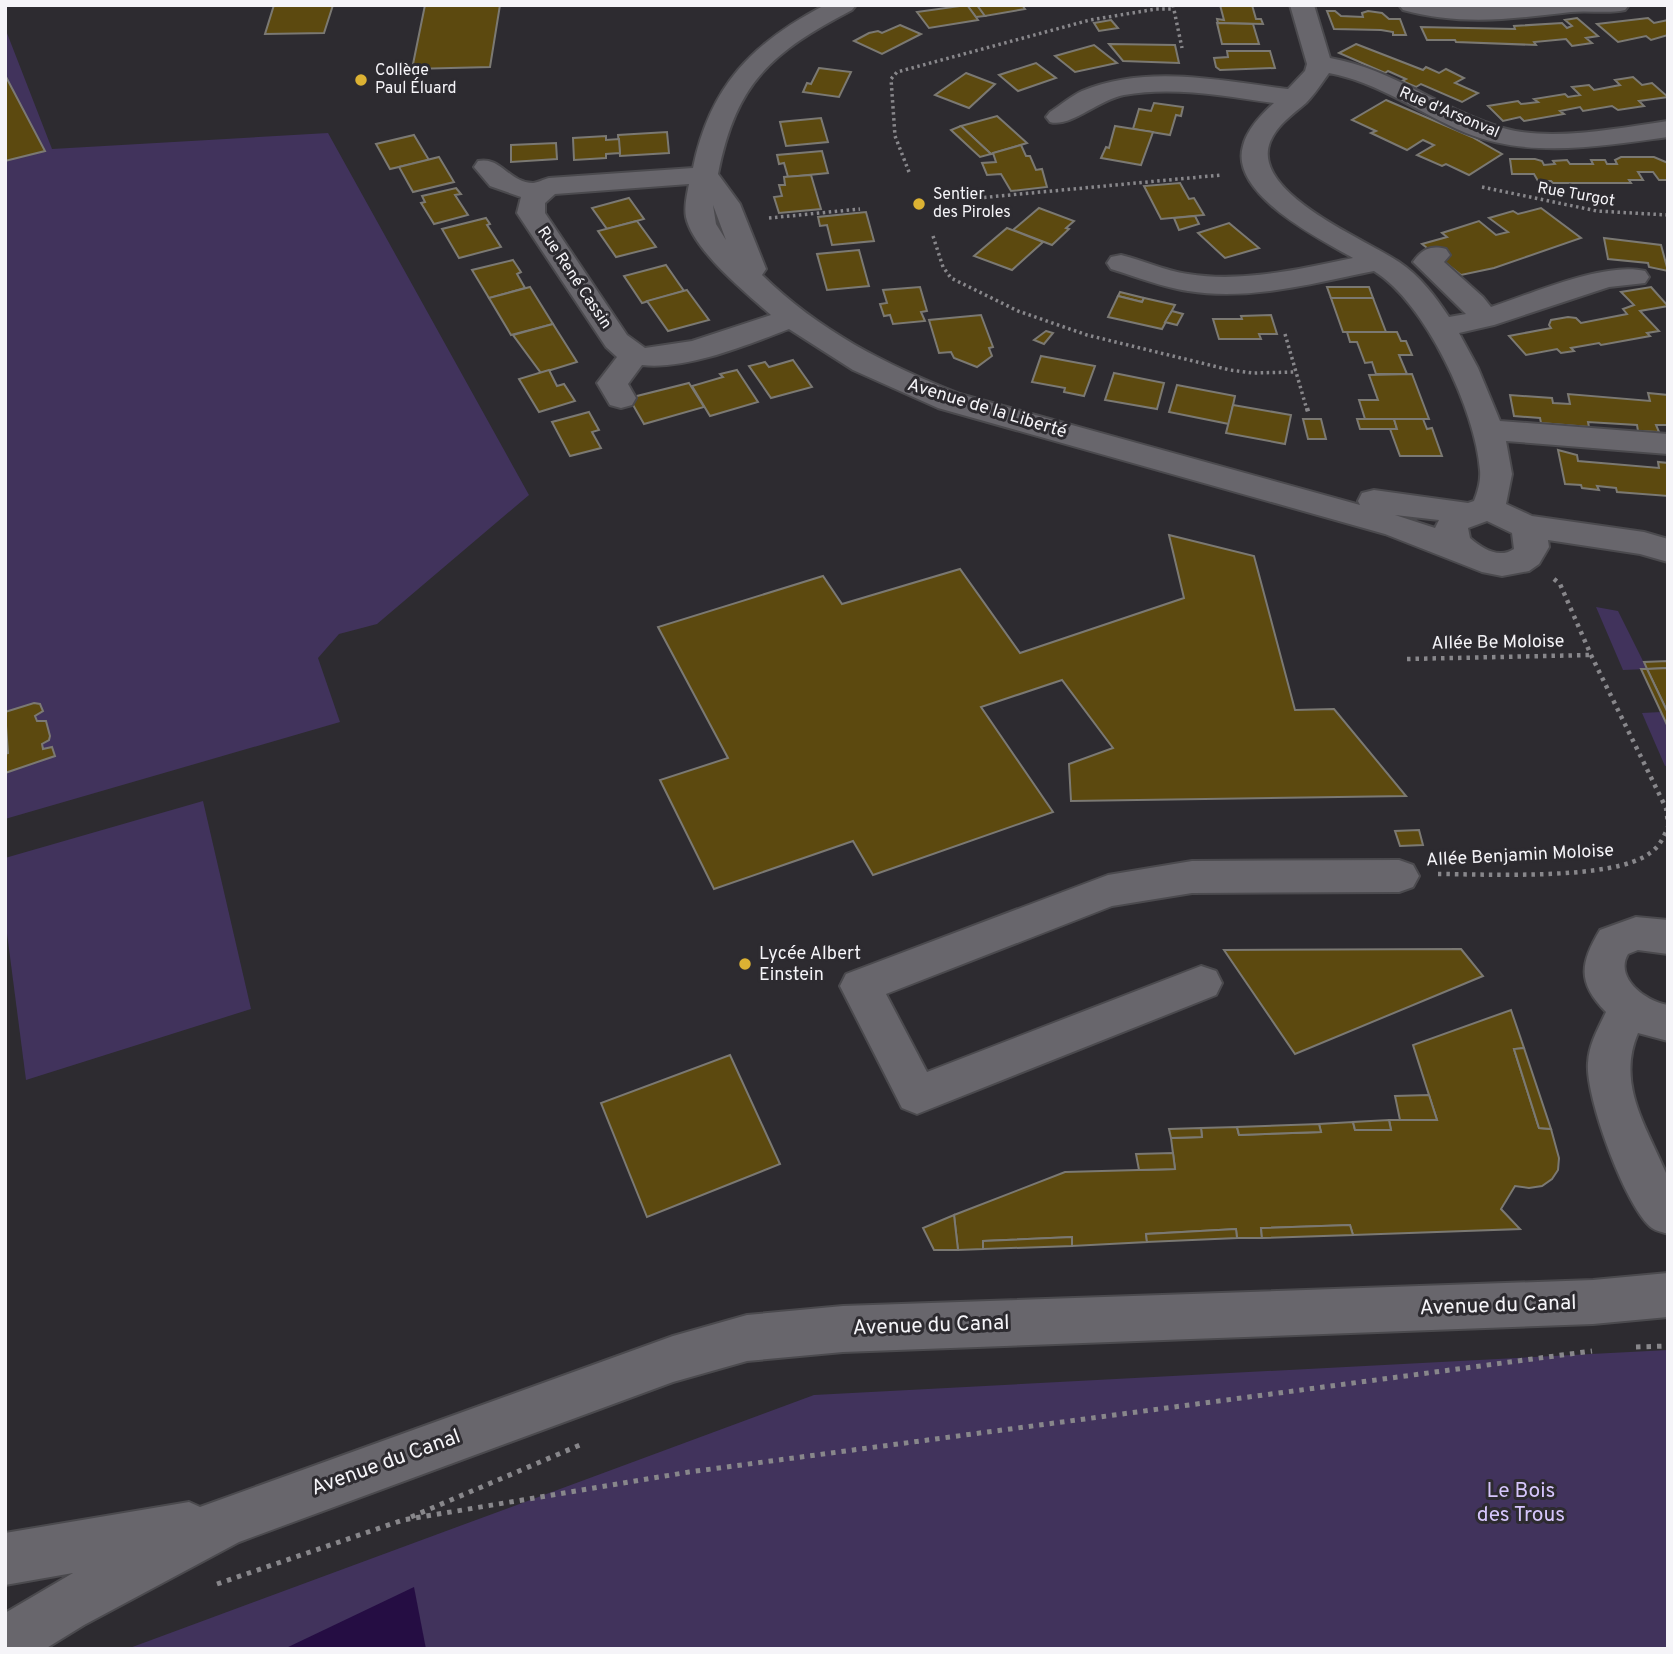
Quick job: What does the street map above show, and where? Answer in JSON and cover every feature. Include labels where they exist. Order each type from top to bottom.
[{"type":"street","name":"Avenue de la Liberté","points":[[844,5],[794,32],[765,54],[741,79],[715,123],[698,207],[702,224],[719,248],[761,292],[791,318],[845,356],[884,376],[949,401],[1397,526],[1463,551]]},
{"type":"street","points":[[1301,5],[1319,64],[1312,80],[1257,139],[1254,156],[1258,172],[1290,208],[1332,237],[1381,261],[1419,295],[1441,328],[1466,375],[1488,431],[1497,471],[1491,501],[1476,511],[1458,517],[1451,529],[1456,543],[1474,558],[1501,564],[1527,546],[1616,560],[1668,553]]},
{"type":"street","points":[[1411,5],[1432,12],[1533,13],[1572,5],[1617,5]]},
{"type":"street","name":"Rue d'Arsonval","points":[[1319,64],[1351,70],[1504,137],[1564,138],[1668,129]]},
{"type":"street","points":[[1059,117],[1094,95],[1127,86],[1167,84],[1296,98]]},
{"type":"street","points":[[487,167],[499,180],[536,193],[549,186],[564,183],[705,175]]},
{"type":"street","name":"Avenue de la Liberté","points":[[705,175],[726,204],[761,292]]},
{"type":"street","name":"Rue René Cassin","points":[[536,193],[530,202],[531,213],[616,341],[623,349],[635,355]]},
{"type":"street","points":[[1436,255],[1427,262],[1473,303],[1484,319]]},
{"type":"street","points":[[1122,263],[1186,282],[1243,285],[1381,261]]},
{"type":"street","points":[[1441,328],[1484,319],[1606,279],[1635,277]]},
{"type":"street","points":[[621,398],[612,383],[635,355],[664,356],[758,331],[791,318]]},
{"type":"street","points":[[1488,431],[1532,432],[1668,444]]},
{"type":"street","name":"Avenue de la Liberté","points":[[1235,479],[1476,511]]},
{"type":"street","points":[[1476,511],[1508,515],[1527,546]]},
{"type":"street","points":[[1201,983],[917,1095],[860,986],[1108,891],[1192,877],[1399,876]]},
{"type":"street","points":[[1668,937],[1636,933],[1614,942],[1604,962],[1609,986],[1655,1027],[1611,1049],[1610,1093],[1640,1169],[1658,1202],[1668,1213]]},
{"type":"street","name":"Avenue du Canal","points":[[5,1643],[65,1606],[226,1521],[673,1359],[747,1338],[843,1329],[1593,1302],[1668,1295]]},
{"type":"street","name":"Avenue du Canal","points":[[5,1559],[226,1521]]},
{"type":"path","points":[[909,172],[895,136],[891,79],[897,72],[1090,20],[1173,7],[1182,48]]},
{"type":"path","points":[[978,198],[1258,172]]},
{"type":"path","name":"Rue Turgot","points":[[1482,187],[1591,212],[1668,215]]},
{"type":"path","points":[[733,221],[860,209]]},
{"type":"path","points":[[933,236],[943,267],[951,278],[1035,320],[1066,331],[1230,370],[1296,372]]},
{"type":"path","points":[[1284,334],[1309,415]]},
{"type":"path","points":[[1527,546],[1560,584],[1591,655],[1666,808],[1668,825],[1661,842],[1668,847]]},
{"type":"path","name":"Allée Be Moloise","points":[[1407,659],[1591,655]]},
{"type":"path","name":"Allée Benjamin Moloise","points":[[1399,876],[1585,869],[1620,865],[1646,856],[1661,842]]},
{"type":"path","points":[[1627,1348],[1668,1346]]},
{"type":"path","points":[[403,1520],[689,1472],[1599,1350]]},
{"type":"path","points":[[212,1586],[403,1520],[593,1439]]},
{"type":"green space","points":[[5,28],[52,149],[328,133],[529,495],[377,624],[339,634],[318,658],[340,722],[5,819]]},
{"type":"green space","points":[[1596,607],[1618,611],[1647,669],[1623,670]]},
{"type":"green space","points":[[1661,712],[1668,727],[1668,765],[1665,766],[1642,713]]},
{"type":"green space","points":[[203,801],[251,1009],[26,1080],[5,918],[5,858]]},
{"type":"green space","name":"Le Bois des Trous","points":[[1668,1350],[1668,1649],[127,1649],[814,1395]]},
{"type":"shaded area","points":[[414,1587],[426,1649],[284,1649]]},
{"type":"building","points":[[274,5],[333,5],[324,33],[265,34]]},
{"type":"building","points":[[425,5],[500,5],[490,67],[412,69]]},
{"type":"building","points":[[967,5],[977,5],[985,16],[976,17]]},
{"type":"building","points":[[967,5],[978,20],[929,28],[917,12]]},
{"type":"building","points":[[977,5],[1022,5],[1025,9],[985,16]]},
{"type":"building","points":[[1220,5],[1252,5],[1256,19],[1261,19],[1263,24],[1218,23],[1217,19],[1224,20]]},
{"type":"building","points":[[1327,11],[1335,11],[1341,16],[1363,17],[1362,13],[1368,11],[1382,13],[1389,19],[1400,19],[1406,35],[1393,35],[1393,32],[1381,30],[1334,29]]},
{"type":"building","points":[[1577,18],[1598,36],[1586,38],[1592,43],[1572,46],[1566,39],[1534,42],[1536,45],[1427,40],[1421,27],[1515,29],[1514,26],[1562,23],[1567,28],[1572,26],[1565,20]]},
{"type":"building","points":[[1648,18],[1654,23],[1668,20],[1668,35],[1651,40],[1646,36],[1618,42],[1597,24]]},
{"type":"building","points":[[1111,20],[1118,28],[1099,31],[1094,23]]},
{"type":"building","points":[[1217,23],[1253,24],[1259,44],[1222,44]]},
{"type":"building","points":[[900,25],[921,34],[882,54],[854,41],[869,33],[882,33]]},
{"type":"building","points":[[1109,44],[1175,45],[1179,63],[1123,61]]},
{"type":"building","points":[[1356,44],[1423,70],[1426,67],[1439,73],[1446,69],[1464,78],[1455,83],[1478,93],[1462,102],[1421,84],[1416,87],[1388,71],[1385,73],[1339,53]]},
{"type":"building","points":[[1094,45],[1117,63],[1075,72],[1055,56]]},
{"type":"building","points":[[1227,51],[1270,51],[1275,68],[1220,70],[1216,67],[1214,58],[1228,57]]},
{"type":"building","points":[[1036,63],[1056,78],[1018,91],[999,75]]},
{"type":"building","points":[[819,68],[851,72],[839,97],[803,92],[807,83],[811,84]]},
{"type":"building","points":[[966,73],[995,84],[969,108],[935,95]]},
{"type":"building","points":[[5,75],[45,151],[5,161]]},
{"type":"building","points":[[1633,77],[1642,85],[1652,83],[1668,97],[1639,101],[1644,106],[1618,110],[1612,106],[1583,111],[1580,107],[1560,111],[1564,114],[1524,121],[1520,117],[1503,121],[1488,106],[1518,101],[1521,104],[1538,102],[1534,99],[1565,94],[1568,97],[1580,95],[1572,87],[1589,85],[1594,90],[1620,85],[1615,80]]},
{"type":"building","points":[[1386,100],[1472,137],[1502,154],[1469,175],[1417,155],[1434,145],[1423,140],[1407,150],[1371,133],[1376,131],[1352,120]]},
{"type":"building","points":[[1154,103],[1183,107],[1181,116],[1176,115],[1170,135],[1133,129],[1139,109],[1151,111]]},
{"type":"building","points":[[997,116],[1027,143],[991,154],[961,126]]},
{"type":"building","points":[[821,118],[828,142],[786,146],[780,122]]},
{"type":"building","points":[[961,126],[991,154],[980,157],[951,130]]},
{"type":"building","points":[[1115,126],[1153,132],[1141,165],[1101,158],[1106,147],[1109,148]]},
{"type":"building","points":[[667,132],[669,153],[620,156],[618,135]]},
{"type":"building","points":[[414,135],[429,160],[390,169],[376,144]]},
{"type":"building","points":[[606,136],[606,140],[619,139],[620,153],[606,154],[606,158],[574,160],[573,138]]},
{"type":"building","points":[[556,143],[557,159],[511,162],[511,145]]},
{"type":"building","points":[[1021,145],[1036,170],[1042,169],[1047,187],[1011,191],[1001,174],[987,175],[982,163],[996,162],[993,153]]},
{"type":"building","points":[[822,151],[828,173],[788,177],[784,163],[779,164],[777,155]]},
{"type":"building","points":[[439,157],[454,182],[413,192],[399,167]]},
{"type":"building","points":[[1621,157],[1654,157],[1668,163],[1668,180],[1659,180],[1653,172],[1638,172],[1643,180],[1629,180],[1631,183],[1553,183],[1538,181],[1534,174],[1512,174],[1510,159],[1535,159],[1542,161],[1544,165],[1567,160],[1570,164],[1593,164],[1591,160],[1605,160],[1607,164],[1617,164],[1615,160]]},
{"type":"building","points":[[811,175],[821,209],[779,213],[774,197],[782,196],[779,185],[785,185],[784,177]]},
{"type":"building","points":[[1180,183],[1189,199],[1194,198],[1204,215],[1161,219],[1144,186]]},
{"type":"building","points":[[456,188],[461,194],[455,195],[468,215],[434,224],[421,203],[425,202],[422,196]]},
{"type":"building","points":[[629,198],[644,219],[607,229],[592,208]]},
{"type":"building","points":[[1039,208],[1074,221],[1052,245],[1013,230]]},
{"type":"building","points":[[1541,208],[1581,238],[1494,268],[1461,275],[1422,244],[1447,237],[1442,233],[1479,221],[1496,235],[1508,232],[1489,218],[1513,211],[1518,214]]},
{"type":"building","points":[[866,212],[874,241],[832,245],[827,225],[820,226],[818,217]]},
{"type":"building","points":[[1195,216],[1199,224],[1179,230],[1174,218]]},
{"type":"building","points":[[486,218],[490,224],[487,225],[501,247],[459,258],[442,229]]},
{"type":"building","points":[[637,221],[656,247],[616,257],[598,231]]},
{"type":"building","points":[[1229,223],[1259,248],[1225,258],[1198,233]]},
{"type":"building","points":[[1007,228],[1043,242],[1012,270],[974,256]]},
{"type":"building","points":[[1604,238],[1661,245],[1668,271],[1649,267],[1648,263],[1608,259]]},
{"type":"building","points":[[859,250],[869,286],[827,290],[817,254]]},
{"type":"building","points":[[513,260],[521,272],[517,274],[525,288],[489,298],[472,270]]},
{"type":"building","points":[[666,265],[684,291],[642,303],[624,276]]},
{"type":"building","points":[[530,287],[553,324],[511,335],[489,298]]},
{"type":"building","points":[[920,287],[927,311],[921,312],[925,321],[893,324],[890,315],[884,316],[880,304],[887,303],[883,290]]},
{"type":"building","points":[[1327,287],[1369,287],[1373,298],[1331,298]]},
{"type":"building","points":[[1651,287],[1668,306],[1640,311],[1659,331],[1647,333],[1650,336],[1571,348],[1574,351],[1561,353],[1557,349],[1526,355],[1509,336],[1551,328],[1551,320],[1568,317],[1576,318],[1581,323],[1627,314],[1623,309],[1634,305],[1621,292]]},
{"type":"building","points":[[687,290],[709,320],[668,331],[647,301]]},
{"type":"building","points":[[1120,292],[1144,298],[1142,302],[1118,296]]},
{"type":"building","points":[[1118,296],[1142,302],[1144,298],[1175,305],[1162,329],[1108,317]]},
{"type":"building","points":[[1331,298],[1373,298],[1386,332],[1343,332]]},
{"type":"building","points":[[1172,311],[1183,314],[1177,325],[1165,322]]},
{"type":"building","points":[[981,315],[993,347],[989,348],[992,356],[977,367],[954,358],[951,352],[939,353],[929,320]]},
{"type":"building","points":[[1271,315],[1277,334],[1259,334],[1261,339],[1219,339],[1213,319],[1242,319],[1241,316]]},
{"type":"building","points":[[553,324],[577,362],[541,373],[513,335]]},
{"type":"building","points":[[1046,331],[1053,333],[1044,344],[1034,340]]},
{"type":"building","points":[[1347,332],[1397,332],[1401,341],[1406,341],[1412,355],[1399,355],[1407,374],[1376,374],[1372,362],[1365,363],[1357,342],[1350,342]]},
{"type":"building","points":[[1041,356],[1095,366],[1084,396],[1064,392],[1065,388],[1032,382]]},
{"type":"building","points":[[793,360],[812,387],[771,398],[749,366],[765,362],[769,367]]},
{"type":"building","points":[[549,370],[557,386],[564,384],[575,401],[539,412],[519,379]]},
{"type":"building","points":[[737,370],[758,402],[710,416],[692,386]]},
{"type":"building","points":[[1114,373],[1164,383],[1157,409],[1105,400]]},
{"type":"building","points":[[1412,374],[1429,419],[1365,419],[1359,400],[1378,400],[1369,375]]},
{"type":"building","points":[[689,383],[704,407],[644,424],[629,398]]},
{"type":"building","points":[[1177,385],[1235,396],[1229,424],[1169,412]]},
{"type":"building","points":[[1648,393],[1668,395],[1668,425],[1656,425],[1659,432],[1638,431],[1637,425],[1588,422],[1589,427],[1541,423],[1540,418],[1514,416],[1510,395],[1552,398],[1553,403],[1570,404],[1568,394],[1650,401]]},
{"type":"building","points":[[1233,405],[1291,415],[1285,444],[1226,433]]},
{"type":"building","points":[[589,412],[599,430],[592,432],[601,448],[570,456],[552,422]]},
{"type":"building","points":[[1303,419],[1321,419],[1326,439],[1308,439]]},
{"type":"building","points":[[1357,419],[1394,419],[1397,429],[1360,429]]},
{"type":"building","points":[[1394,419],[1423,419],[1427,429],[1432,428],[1442,456],[1400,456],[1390,429],[1397,429]]},
{"type":"building","points":[[1558,450],[1577,455],[1578,461],[1659,468],[1658,462],[1668,463],[1668,496],[1565,484]]},
{"type":"building","points":[[1169,535],[1254,556],[1295,710],[1334,709],[1406,796],[1071,801],[1069,764],[1113,748],[1062,680],[981,707],[1053,812],[873,875],[853,841],[714,889],[660,780],[728,758],[658,627],[823,576],[842,604],[960,569],[1020,653],[1184,598]]},
{"type":"building","points":[[1668,661],[1668,668],[1647,669],[1644,662]]},
{"type":"building","points":[[1668,668],[1668,713],[1647,669]]},
{"type":"building","points":[[1641,669],[1647,669],[1668,713],[1668,727]]},
{"type":"building","points":[[34,703],[40,704],[43,711],[35,716],[37,721],[46,721],[50,736],[49,740],[42,744],[43,749],[52,747],[55,756],[5,773],[5,754],[8,753],[5,712]]},
{"type":"building","points":[[1419,830],[1423,845],[1400,846],[1395,831]]},
{"type":"building","points":[[1461,949],[1483,976],[1295,1054],[1224,950]]},
{"type":"building","points":[[1511,1010],[1524,1048],[1514,1049],[1539,1128],[1551,1129],[1559,1158],[1558,1170],[1552,1179],[1542,1186],[1515,1186],[1501,1209],[1520,1229],[1353,1235],[1350,1225],[1261,1228],[1262,1238],[1237,1238],[1236,1229],[1146,1234],[1147,1242],[1072,1246],[1072,1237],[983,1241],[983,1249],[958,1250],[954,1215],[1065,1172],[1175,1169],[1171,1138],[1202,1137],[1201,1128],[1237,1127],[1239,1135],[1321,1132],[1319,1124],[1353,1122],[1355,1130],[1391,1130],[1389,1120],[1437,1120],[1413,1045]]},
{"type":"building","points":[[1524,1048],[1551,1129],[1539,1128],[1514,1049]]},
{"type":"building","points":[[730,1055],[780,1164],[647,1217],[601,1103]]},
{"type":"building","points":[[1429,1095],[1437,1120],[1400,1120],[1395,1096]]},
{"type":"building","points":[[1389,1120],[1391,1130],[1355,1130],[1353,1122]]},
{"type":"building","points":[[1319,1124],[1321,1132],[1239,1135],[1237,1127]]},
{"type":"building","points":[[1201,1128],[1202,1137],[1171,1138],[1169,1129]]},
{"type":"building","points":[[1173,1153],[1175,1169],[1139,1170],[1136,1154]]},
{"type":"building","points":[[954,1215],[958,1250],[934,1250],[923,1228]]},
{"type":"building","points":[[1350,1225],[1353,1235],[1262,1238],[1261,1228]]},
{"type":"building","points":[[1236,1229],[1237,1238],[1147,1242],[1146,1234]]},
{"type":"building","points":[[1072,1237],[1072,1246],[983,1249],[983,1241]]},
{"type":"place","name":"Collège Paul Éluard","points":[[361,80]]},
{"type":"place","name":"Sentier des Piroles","points":[[919,204]]},
{"type":"place","name":"Lycée Albert Einstein","points":[[745,964]]}]
